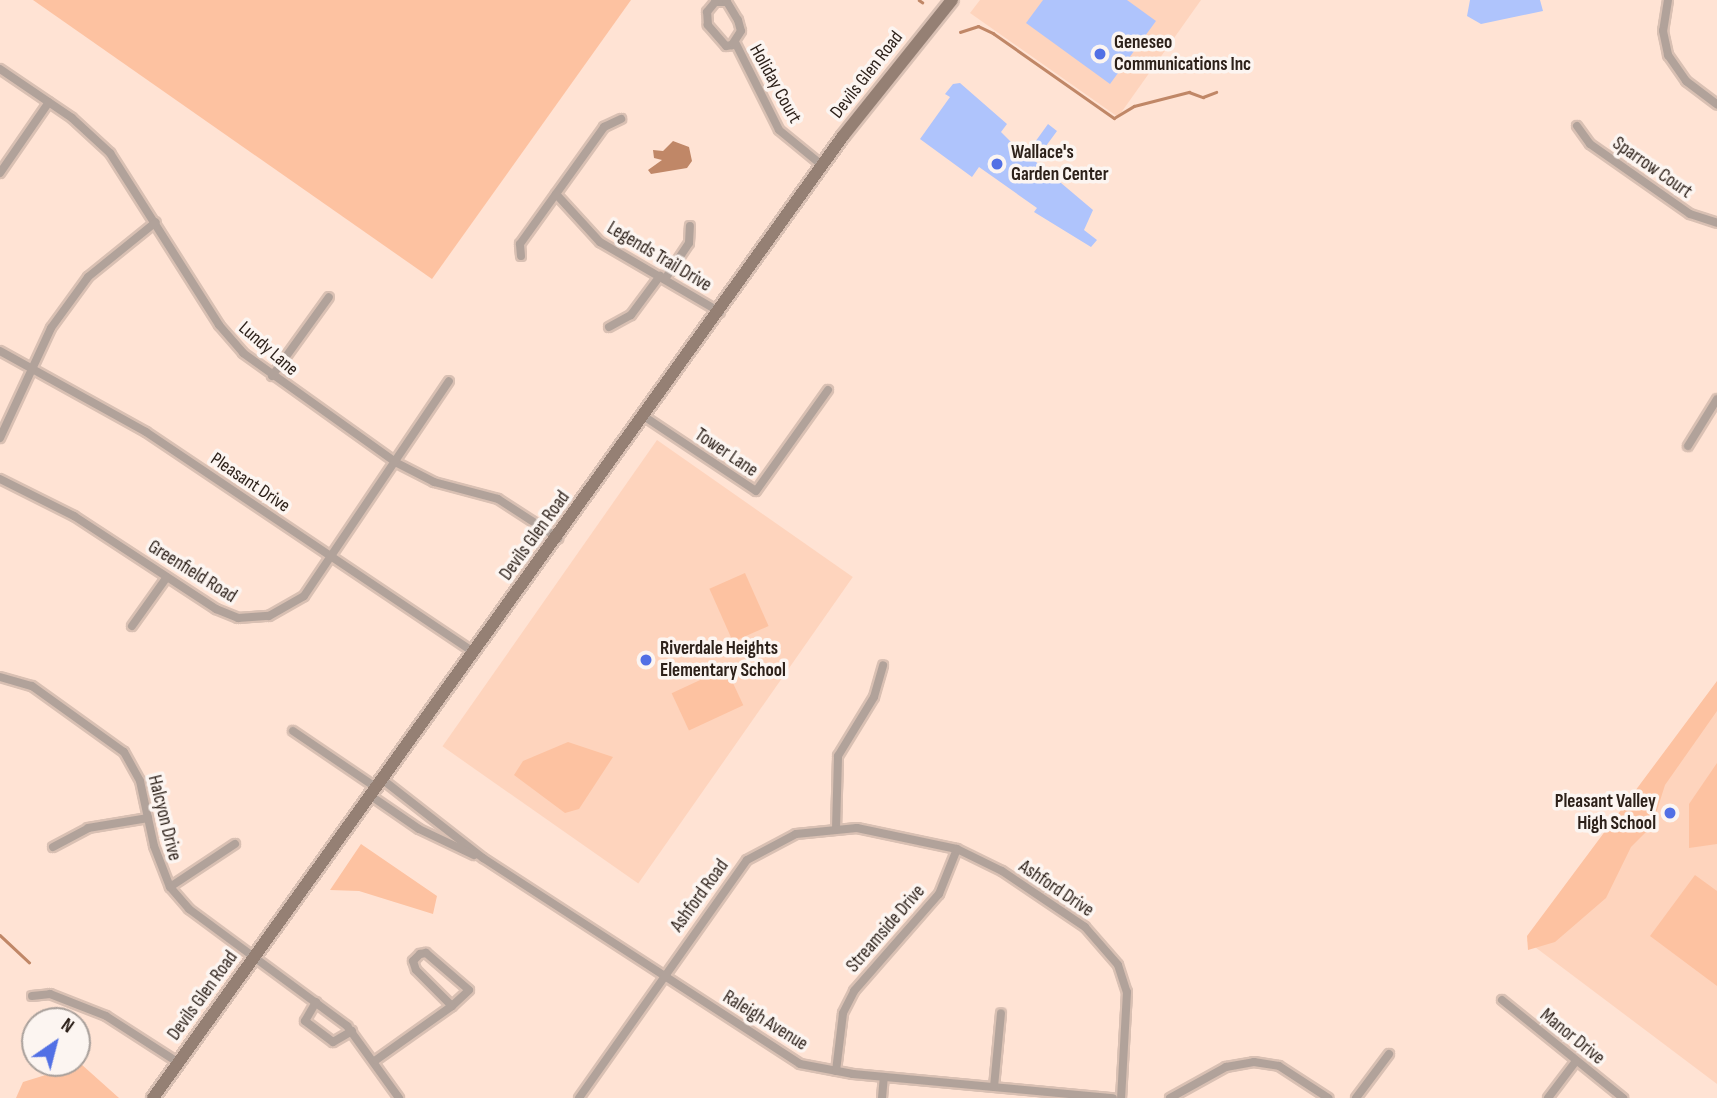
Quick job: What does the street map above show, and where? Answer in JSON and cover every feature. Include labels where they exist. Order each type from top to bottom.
[{"type":"main road","name":"Devils Glen Road","points":[[153,1098],[720,313],[823,166],[952,0]]},
{"type":"street","points":[[1668,0],[1663,31],[1668,55],[1686,81],[1717,104]]},
{"type":"street","name":"Holiday Court","points":[[715,2],[727,2],[738,20],[741,31],[735,42],[726,46],[708,25],[707,12],[715,2]]},
{"type":"street","name":"Holiday Court","points":[[735,42],[779,130],[823,166]]},
{"type":"street","name":"Lundy Lane","points":[[0,69],[49,102],[110,153],[219,325],[272,376],[395,463],[434,482],[498,499],[558,538]]},
{"type":"street","points":[[0,173],[49,102]]},
{"type":"street","points":[[521,256],[520,244],[604,127],[621,119]]},
{"type":"street","name":"Sparrow Court","points":[[1577,126],[1590,144],[1690,214],[1717,223]]},
{"type":"street","name":"Legends Trail Drive","points":[[556,194],[600,242],[720,313]]},
{"type":"street","points":[[0,438],[31,367],[88,277],[156,222]]},
{"type":"street","points":[[609,327],[631,315],[663,277],[689,243],[690,226]]},
{"type":"street","points":[[272,376],[328,296]]},
{"type":"street","name":"Pleasant Drive","points":[[0,351],[145,432],[475,653]]},
{"type":"street","name":"Greenfield Road","points":[[0,479],[74,516],[216,609],[250,619],[291,606],[332,557],[449,381]]},
{"type":"street","name":"Tower Lane","points":[[645,417],[756,491],[828,390]]},
{"type":"street","points":[[1688,446],[1717,399]]},
{"type":"street","points":[[132,626],[167,577]]},
{"type":"street","points":[[836,829],[838,756],[874,697],[883,665]]},
{"type":"street","name":"Halcyon Drive","points":[[0,677],[32,686],[124,752],[140,781],[148,818],[170,887],[189,909],[352,1031],[376,1060],[399,1098]]},
{"type":"street","points":[[293,731],[377,788]]},
{"type":"street","name":"Raleigh Avenue","points":[[377,788],[419,829],[482,859]]},
{"type":"street","name":"Raleigh Avenue","points":[[377,788],[800,1064],[836,1072],[1113,1098]]},
{"type":"street","points":[[53,847],[88,828],[148,818]]},
{"type":"street","name":"Ashford Road","points":[[579,1098],[747,860],[796,834],[836,829],[909,835],[957,849]]},
{"type":"street","points":[[170,887],[236,844]]},
{"type":"street","name":"Streamside Drive","points":[[836,1072],[843,1013],[854,990],[939,894],[957,849]]},
{"type":"street","name":"Ashford Drive","points":[[957,849],[1002,871],[1085,926],[1118,965],[1127,992],[1121,1098]]},
{"type":"street","points":[[376,1060],[452,1006],[469,990],[467,984],[426,953],[419,954],[413,961],[416,970],[452,1006]]},
{"type":"street","points":[[32,996],[50,994],[106,1016],[179,1063]]},
{"type":"street","name":"Manor Drive","points":[[1502,1000],[1623,1098]]},
{"type":"street","points":[[316,1002],[305,1021],[333,1042],[352,1031]]},
{"type":"street","points":[[994,1087],[1001,1013]]},
{"type":"street","points":[[1356,1098],[1389,1054]]},
{"type":"street","points":[[1548,1098],[1576,1060]]},
{"type":"street","points":[[1170,1098],[1226,1067],[1254,1062],[1286,1070],[1328,1098]]},
{"type":"street","points":[[882,1098],[884,1077]]},
{"type":"shaded area","points":[[33,0],[631,0],[432,279]]},
{"type":"shaded area","points":[[980,0],[1201,0],[1118,117],[970,13]]},
{"type":"shaded area","points":[[673,141],[689,147],[692,161],[687,168],[651,174],[648,170],[662,160],[654,158],[653,150],[663,151]]},
{"type":"shaded area","name":"Riverdale Heights Elementary School","points":[[657,440],[853,577],[638,883],[442,746]]},
{"type":"shaded area","points":[[745,573],[769,626],[733,642],[709,589]]},
{"type":"shaded area","points":[[726,668],[743,705],[689,731],[672,693]]},
{"type":"shaded area","points":[[1717,681],[1717,711],[1665,785],[1652,826],[1631,847],[1606,898],[1555,942],[1528,950],[1527,936]]},
{"type":"shaded area","name":"Pleasant Valley High School","points":[[1717,684],[1717,1084],[1527,941]]},
{"type":"shaded area","points":[[568,742],[613,757],[579,809],[565,813],[514,775],[523,761]]},
{"type":"shaded area","points":[[1717,763],[1717,844],[1689,848],[1689,804]]},
{"type":"shaded area","points":[[361,844],[437,896],[433,914],[359,891],[330,890]]},
{"type":"shaded area","points":[[1695,875],[1717,891],[1717,986],[1650,936]]},
{"type":"shaded area","points":[[91,1073],[119,1098],[16,1098],[23,1082],[39,1077],[91,1077]]},
{"type":"building","name":"Geneseo Communications Inc","points":[[1043,0],[1127,0],[1156,21],[1110,84],[1026,23]]},
{"type":"building","points":[[1470,0],[1540,0],[1543,11],[1481,24],[1467,16]]},
{"type":"building","name":"Wallace's Garden Center","points":[[960,83],[1007,124],[1001,132],[1025,156],[1048,124],[1057,131],[1035,161],[1093,210],[1084,230],[1097,240],[1091,247],[1034,212],[1037,208],[979,167],[972,177],[920,139],[950,97],[945,94],[953,84]]},
{"type":"waterway","points":[[960,32],[978,26],[993,33],[1114,118],[1134,106],[1189,92],[1203,97],[1216,92]]},
{"type":"waterway","points":[[0,935],[29,962]]},
{"type":"place","name":"Geneseo Communications Inc","points":[[1100,54]]},
{"type":"place","name":"Wallace's Garden Center","points":[[997,164]]},
{"type":"place","name":"Riverdale Heights Elementary School","points":[[646,660]]},
{"type":"place","name":"Pleasant Valley High School","points":[[1670,813]]}]
